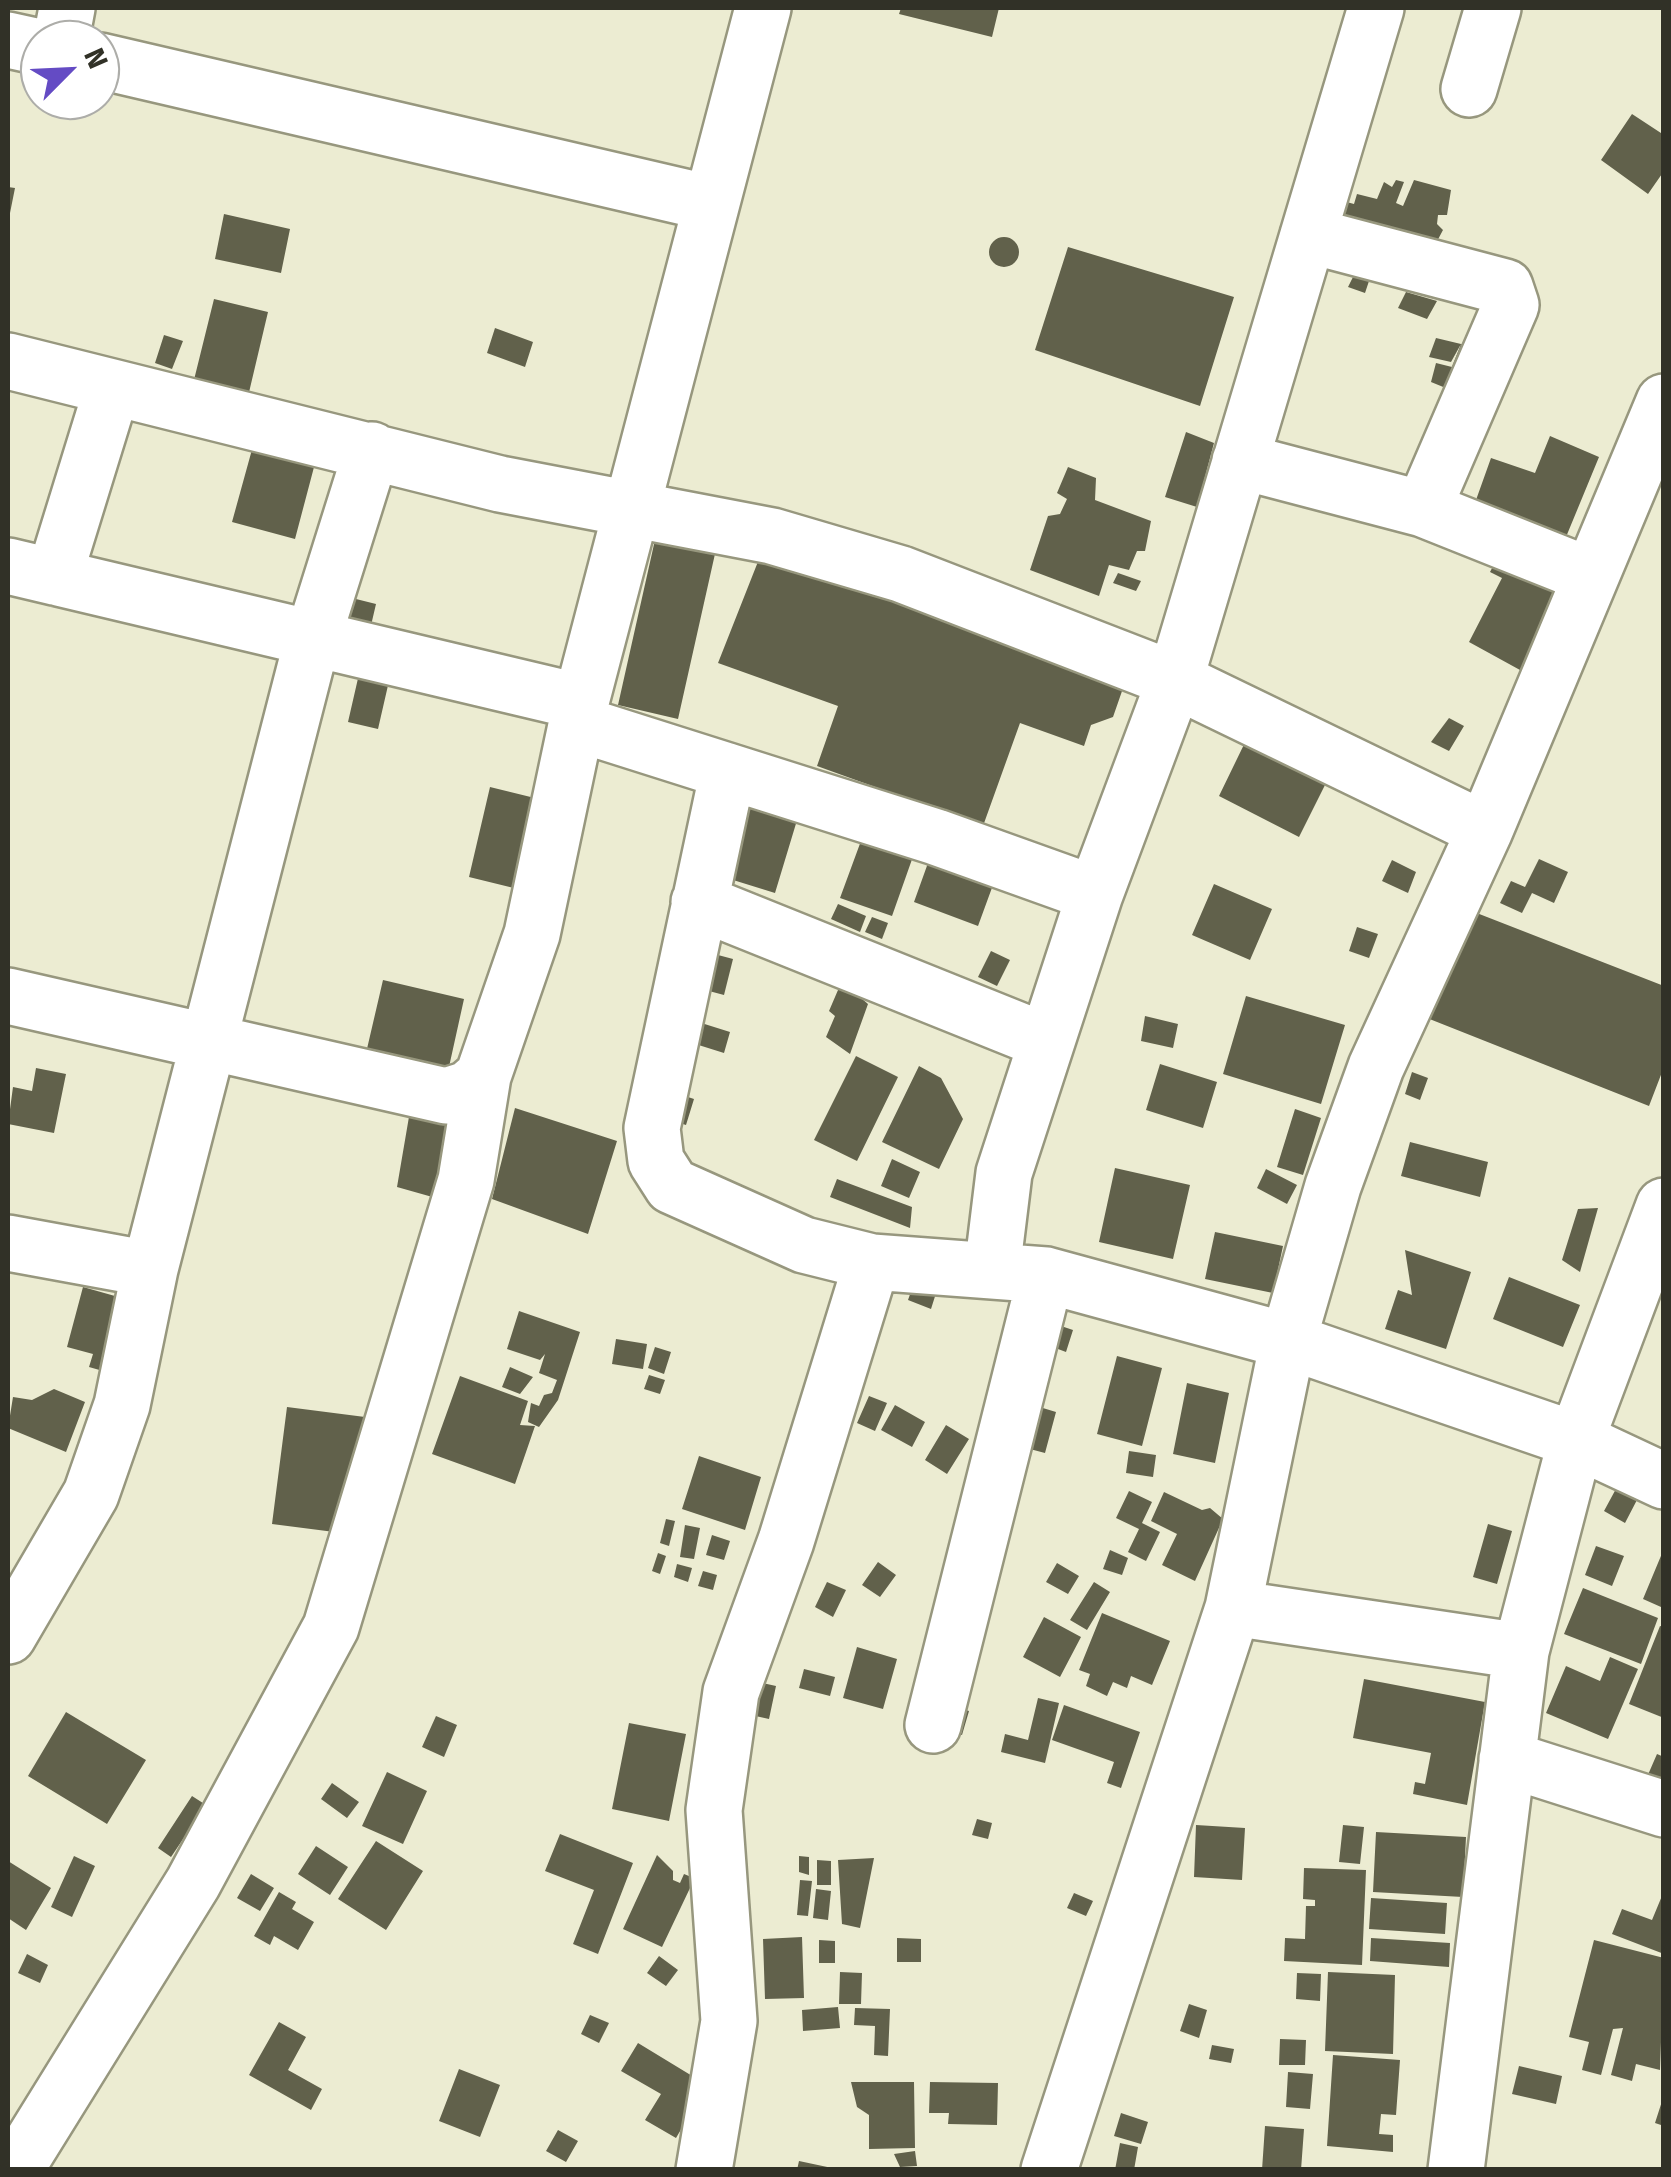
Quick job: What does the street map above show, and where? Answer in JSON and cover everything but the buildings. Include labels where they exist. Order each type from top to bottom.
[{"type":"street","points":[[15,2170],[193,1883],[332,1627],[466,1180],[483,1076],[532,934],[579,712],[763,8]]},
{"type":"street","points":[[992,1272],[1004,1173],[1095,894],[1175,680],[1376,8]]},
{"type":"street","points":[[1469,89],[1493,8]]},
{"type":"street","points":[[120,66],[710,204]]},
{"type":"street","points":[[1308,236],[1506,287],[1510,305],[1424,509]]},
{"type":"street","points":[[8,361],[632,512],[772,536],[826,550],[901,574],[1175,680],[1485,830]]},
{"type":"street","points":[[112,389],[31,572],[579,712],[728,771],[936,836],[1095,894]]},
{"type":"street","points":[[1049,2170],[1234,1608],[1288,1340],[1333,1186],[1376,1067],[1485,830],[1664,402]]},
{"type":"street","points":[[8,1636],[91,1494],[122,1405],[150,1270],[312,641],[372,450]]},
{"type":"street","points":[[1240,461],[1424,509],[1591,576]]},
{"type":"street","points":[[728,771],[652,1128],[656,1161],[672,1186],[694,1200],[804,1244],[872,1262],[1046,1276],[1288,1340],[1576,1440],[1664,1481]]},
{"type":"street","points":[[699,902],[1045,1041]]},
{"type":"street","points":[[8,996],[210,1038],[446,1096],[468,1089],[483,1076]]},
{"type":"street","points":[[1456,2170],[1522,1650],[1576,1440],[1664,1206]]},
{"type":"street","points":[[8,1243],[150,1270]]},
{"type":"street","points":[[704,2170],[729,2021],[714,1810],[731,1692],[786,1541],[872,1262]]},
{"type":"street","points":[[933,1725],[1046,1276]]},
{"type":"street","points":[[1234,1608],[1522,1650]]},
{"type":"street","points":[[1507,1759],[1664,1809]]}]
